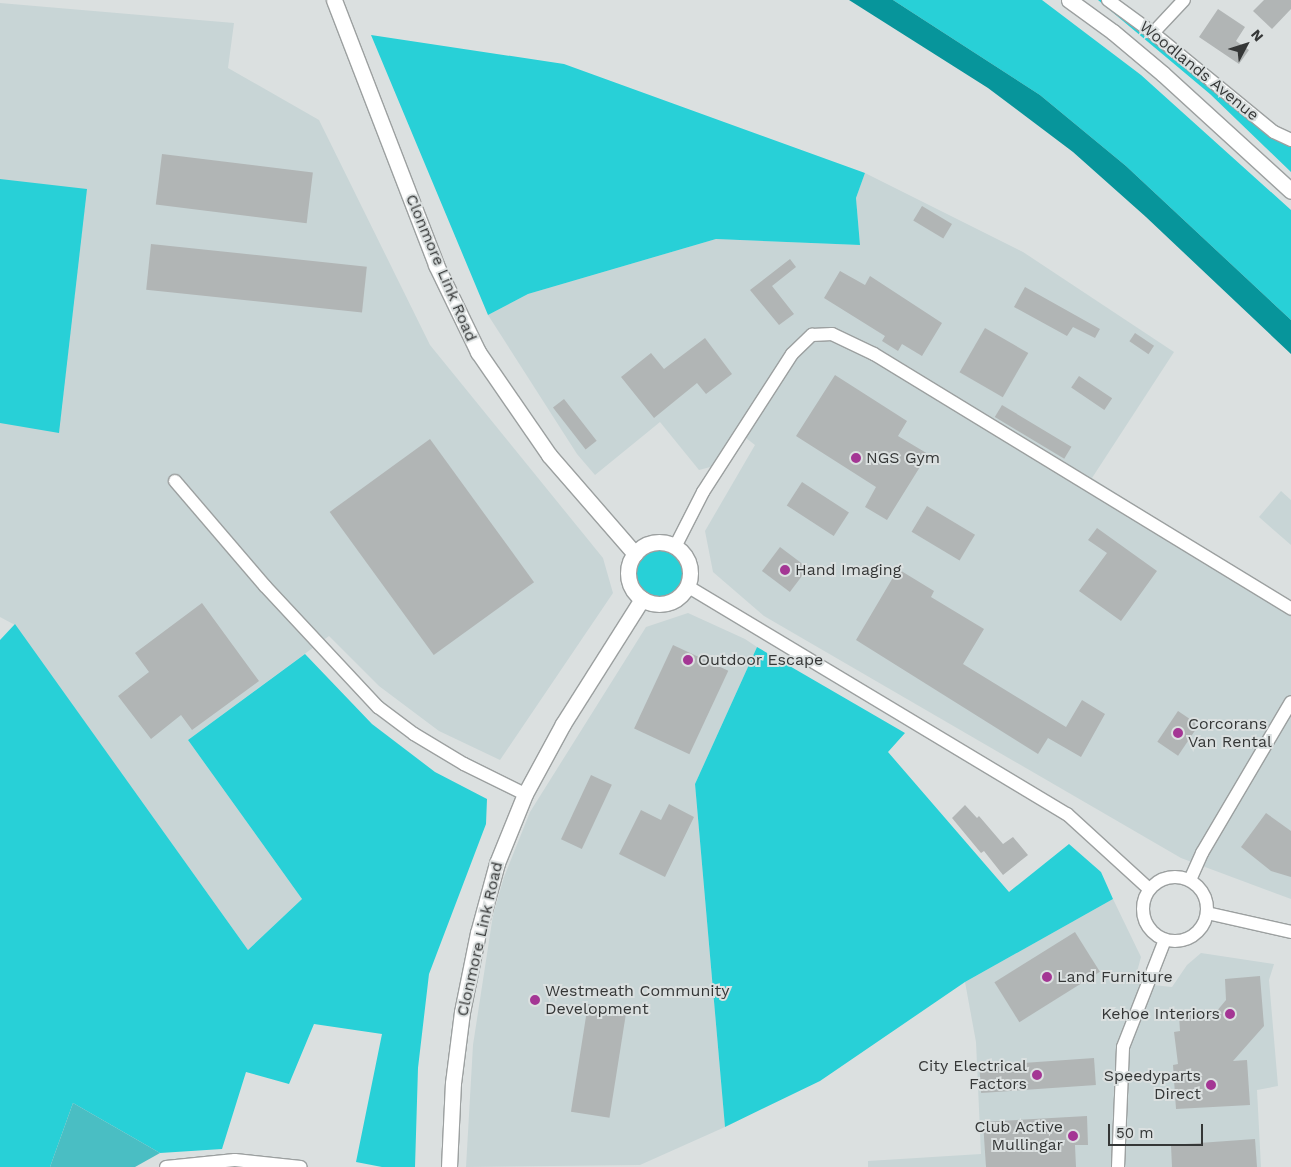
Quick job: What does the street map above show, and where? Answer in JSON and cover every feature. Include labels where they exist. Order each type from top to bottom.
[{"type":"main road","name":"Clonmore Link Road","points":[[334,0],[436,265],[478,352],[549,455],[596,512],[635,554]]},
{"type":"main road","points":[[1069,0],[1113,32],[1163,74],[1291,191]]},
{"type":"main road","points":[[649,544],[667,544],[675,547],[682,553],[690,569],[687,586],[681,595],[673,601],[663,604],[652,603],[642,599],[630,584],[628,573],[635,554],[649,544]]},
{"type":"main road","name":"Clonmore Link Road","points":[[449,1167],[454,1083],[462,1012],[476,942],[496,863],[526,794],[563,724],[642,599]]},
{"type":"street","name":"Woodlands Avenue","points":[[1108,0],[1153,33],[1274,132],[1291,140]]},
{"type":"street","points":[[1153,33],[1184,0]]},
{"type":"street","points":[[675,547],[704,492],[792,354],[812,335],[832,334],[874,354],[1291,609]]},
{"type":"street","points":[[175,481],[272,593],[378,707],[414,734],[464,764],[526,794]]},
{"type":"street","points":[[687,586],[1067,814],[1149,889]]},
{"type":"street","points":[[1190,880],[1202,854],[1291,702]]},
{"type":"street","points":[[1172,877],[1190,880],[1204,894],[1207,913],[1200,930],[1184,940],[1165,940],[1149,928],[1144,918],[1144,898],[1149,889],[1156,883],[1172,877]]},
{"type":"street","points":[[1207,913],[1291,932]]},
{"type":"street","points":[[1118,1167],[1123,1047],[1165,940]]},
{"type":"street","points":[[166,1167],[235,1160],[301,1167]]},
{"type":"shaded area","points":[[849,0],[893,0],[1040,95],[1126,166],[1291,320],[1291,354],[1146,217],[1073,152],[988,88]]},
{"type":"shaded area","points":[[893,0],[1042,0],[1141,75],[1291,210],[1291,320],[1126,166],[1040,95]]},
{"type":"shaded area","points":[[1098,0],[1102,0],[1280,142],[1291,147],[1291,172],[1210,94]]},
{"type":"shaded area","points":[[0,3],[234,23],[228,68],[319,120],[430,345],[603,558],[613,593],[500,760],[439,731],[379,686],[329,636],[188,740],[302,899],[248,950],[15,625],[0,617]]},
{"type":"shaded area","points":[[371,35],[564,64],[865,173],[856,198],[860,245],[716,239],[528,294],[488,315]]},
{"type":"shaded area","points":[[865,173],[1023,252],[1174,352],[1092,478],[1291,603],[1291,899],[1181,858],[764,616],[713,572],[705,531],[755,445],[737,431],[718,465],[699,470],[660,422],[595,475],[577,454],[488,315],[528,294],[716,239],[860,245],[856,198]]},
{"type":"shaded area","points":[[0,179],[87,189],[59,433],[0,423]]},
{"type":"shaded area","points":[[1281,491],[1291,500],[1291,545],[1259,517]]},
{"type":"shaded area","points":[[659,549],[668,551],[676,556],[681,564],[683,573],[681,582],[676,590],[668,595],[659,597],[650,595],[642,590],[637,582],[635,573],[637,564],[642,556],[650,551]]},
{"type":"shaded area","points":[[688,613],[745,639],[757,647],[695,784],[725,1127],[640,1165],[466,1167],[473,1045],[493,915],[504,877],[530,812],[646,627]]},
{"type":"shaded area","points":[[15,624],[248,950],[302,899],[188,740],[305,654],[372,724],[435,772],[487,799],[486,824],[429,974],[418,1068],[415,1167],[382,1167],[356,1162],[382,1034],[314,1024],[289,1084],[246,1072],[222,1149],[160,1153],[73,1103],[50,1167],[0,1167],[0,640]]},
{"type":"shaded area","points":[[757,647],[905,733],[888,752],[1009,892],[1069,844],[1101,872],[1113,899],[965,982],[820,1081],[725,1127],[695,784]]},
{"type":"shaded area","points":[[1113,899],[1141,957],[1134,983],[1172,987],[1187,965],[1201,953],[1274,964],[1269,980],[1278,1086],[1257,1090],[1261,1167],[868,1167],[868,1161],[981,1154],[976,1042],[965,982]]},
{"type":"shaded area","points":[[73,1103],[160,1153],[135,1167],[50,1167]]},
{"type":"building","points":[[1264,0],[1291,0],[1291,9],[1272,29],[1253,11]]},
{"type":"building","points":[[1218,9],[1245,27],[1236,41],[1249,50],[1239,64],[1199,37]]},
{"type":"building","points":[[162,154],[313,173],[307,223],[156,205]]},
{"type":"building","points":[[922,206],[952,224],[943,239],[913,221]]},
{"type":"building","points":[[151,244],[367,267],[362,312],[146,290]]},
{"type":"building","points":[[790,259],[796,267],[772,286],[794,314],[779,325],[750,290]]},
{"type":"building","points":[[840,271],[865,285],[870,276],[942,323],[922,356],[902,344],[898,351],[882,341],[885,336],[824,298]]},
{"type":"building","points":[[1025,287],[1100,329],[1095,338],[1073,327],[1067,336],[1014,307]]},
{"type":"building","points":[[985,328],[1028,353],[1003,397],[960,372]]},
{"type":"building","points":[[1135,333],[1154,346],[1148,354],[1129,341]]},
{"type":"building","points":[[705,338],[732,374],[706,394],[697,383],[654,418],[621,377],[651,353],[664,369]]},
{"type":"building","points":[[835,375],[907,421],[898,436],[928,454],[887,520],[865,507],[876,487],[796,436]]},
{"type":"building","points":[[1079,376],[1112,398],[1104,410],[1071,388]]},
{"type":"building","points":[[564,399],[597,441],[586,449],[553,408]]},
{"type":"building","points":[[1002,405],[1071,447],[1064,459],[995,417]]},
{"type":"building","points":[[430,439],[534,582],[434,655],[330,512]]},
{"type":"building","points":[[802,482],[849,512],[834,536],[787,505]]},
{"type":"building","points":[[927,506],[975,535],[960,561],[912,532]]},
{"type":"building","points":[[1097,528],[1157,571],[1121,621],[1079,591],[1107,553],[1088,540]]},
{"type":"building","name":"Hand Imaging","points":[[780,547],[808,568],[790,592],[762,571]]},
{"type":"building","points":[[898,569],[934,591],[931,597],[984,629],[963,664],[1066,727],[1082,700],[1105,714],[1081,757],[1048,738],[1038,754],[856,640]]},
{"type":"building","points":[[202,603],[259,681],[192,730],[181,715],[151,739],[118,696],[149,672],[135,653]]},
{"type":"building","points":[[673,645],[728,671],[689,754],[634,728]]},
{"type":"building","name":"Corcorans Van Rental","points":[[1178,711],[1199,725],[1178,756],[1157,742]]},
{"type":"building","points":[[591,775],[612,785],[582,849],[561,839]]},
{"type":"building","points":[[669,804],[694,817],[665,877],[619,854],[641,810],[661,820]]},
{"type":"building","points":[[965,805],[977,818],[979,816],[1003,844],[1013,837],[1028,855],[1003,875],[984,851],[981,853],[952,818]]},
{"type":"building","points":[[1266,813],[1291,831],[1291,877],[1271,871],[1241,847]]},
{"type":"building","name":"Land Furniture","points":[[1075,932],[1100,972],[1019,1022],[994,982]]},
{"type":"building","points":[[1260,976],[1264,1026],[1233,1061],[1247,1060],[1250,1105],[1176,1109],[1173,1065],[1178,1064],[1174,1032],[1180,1031],[1179,1016],[1216,1012],[1226,1000],[1225,979]]},
{"type":"building","points":[[588,1004],[627,1010],[609,1118],[571,1112]]},
{"type":"building","name":"City Electrical Factors","points":[[1094,1058],[1096,1085],[981,1093],[979,1066]]},
{"type":"building","points":[[1087,1116],[1088,1145],[1075,1145],[1076,1167],[986,1167],[983,1122]]},
{"type":"building","points":[[1255,1139],[1257,1167],[1172,1167],[1171,1145]]},
{"type":"place","name":"NGS Gym","points":[[856,458]]},
{"type":"place","name":"Hand Imaging","points":[[785,570]]},
{"type":"place","name":"Outdoor Escape","points":[[688,660]]},
{"type":"place","name":"Corcorans Van Rental","points":[[1178,733]]},
{"type":"place","name":"Land Furniture","points":[[1047,977]]},
{"type":"place","name":"Westmeath Community Development","points":[[535,1000]]},
{"type":"place","name":"Kehoe Interiors","points":[[1230,1014]]},
{"type":"place","name":"City Electrical Factors","points":[[1037,1075]]},
{"type":"place","name":"Speedyparts Direct","points":[[1211,1085]]},
{"type":"place","name":"Club Active Mullingar","points":[[1073,1136]]}]
